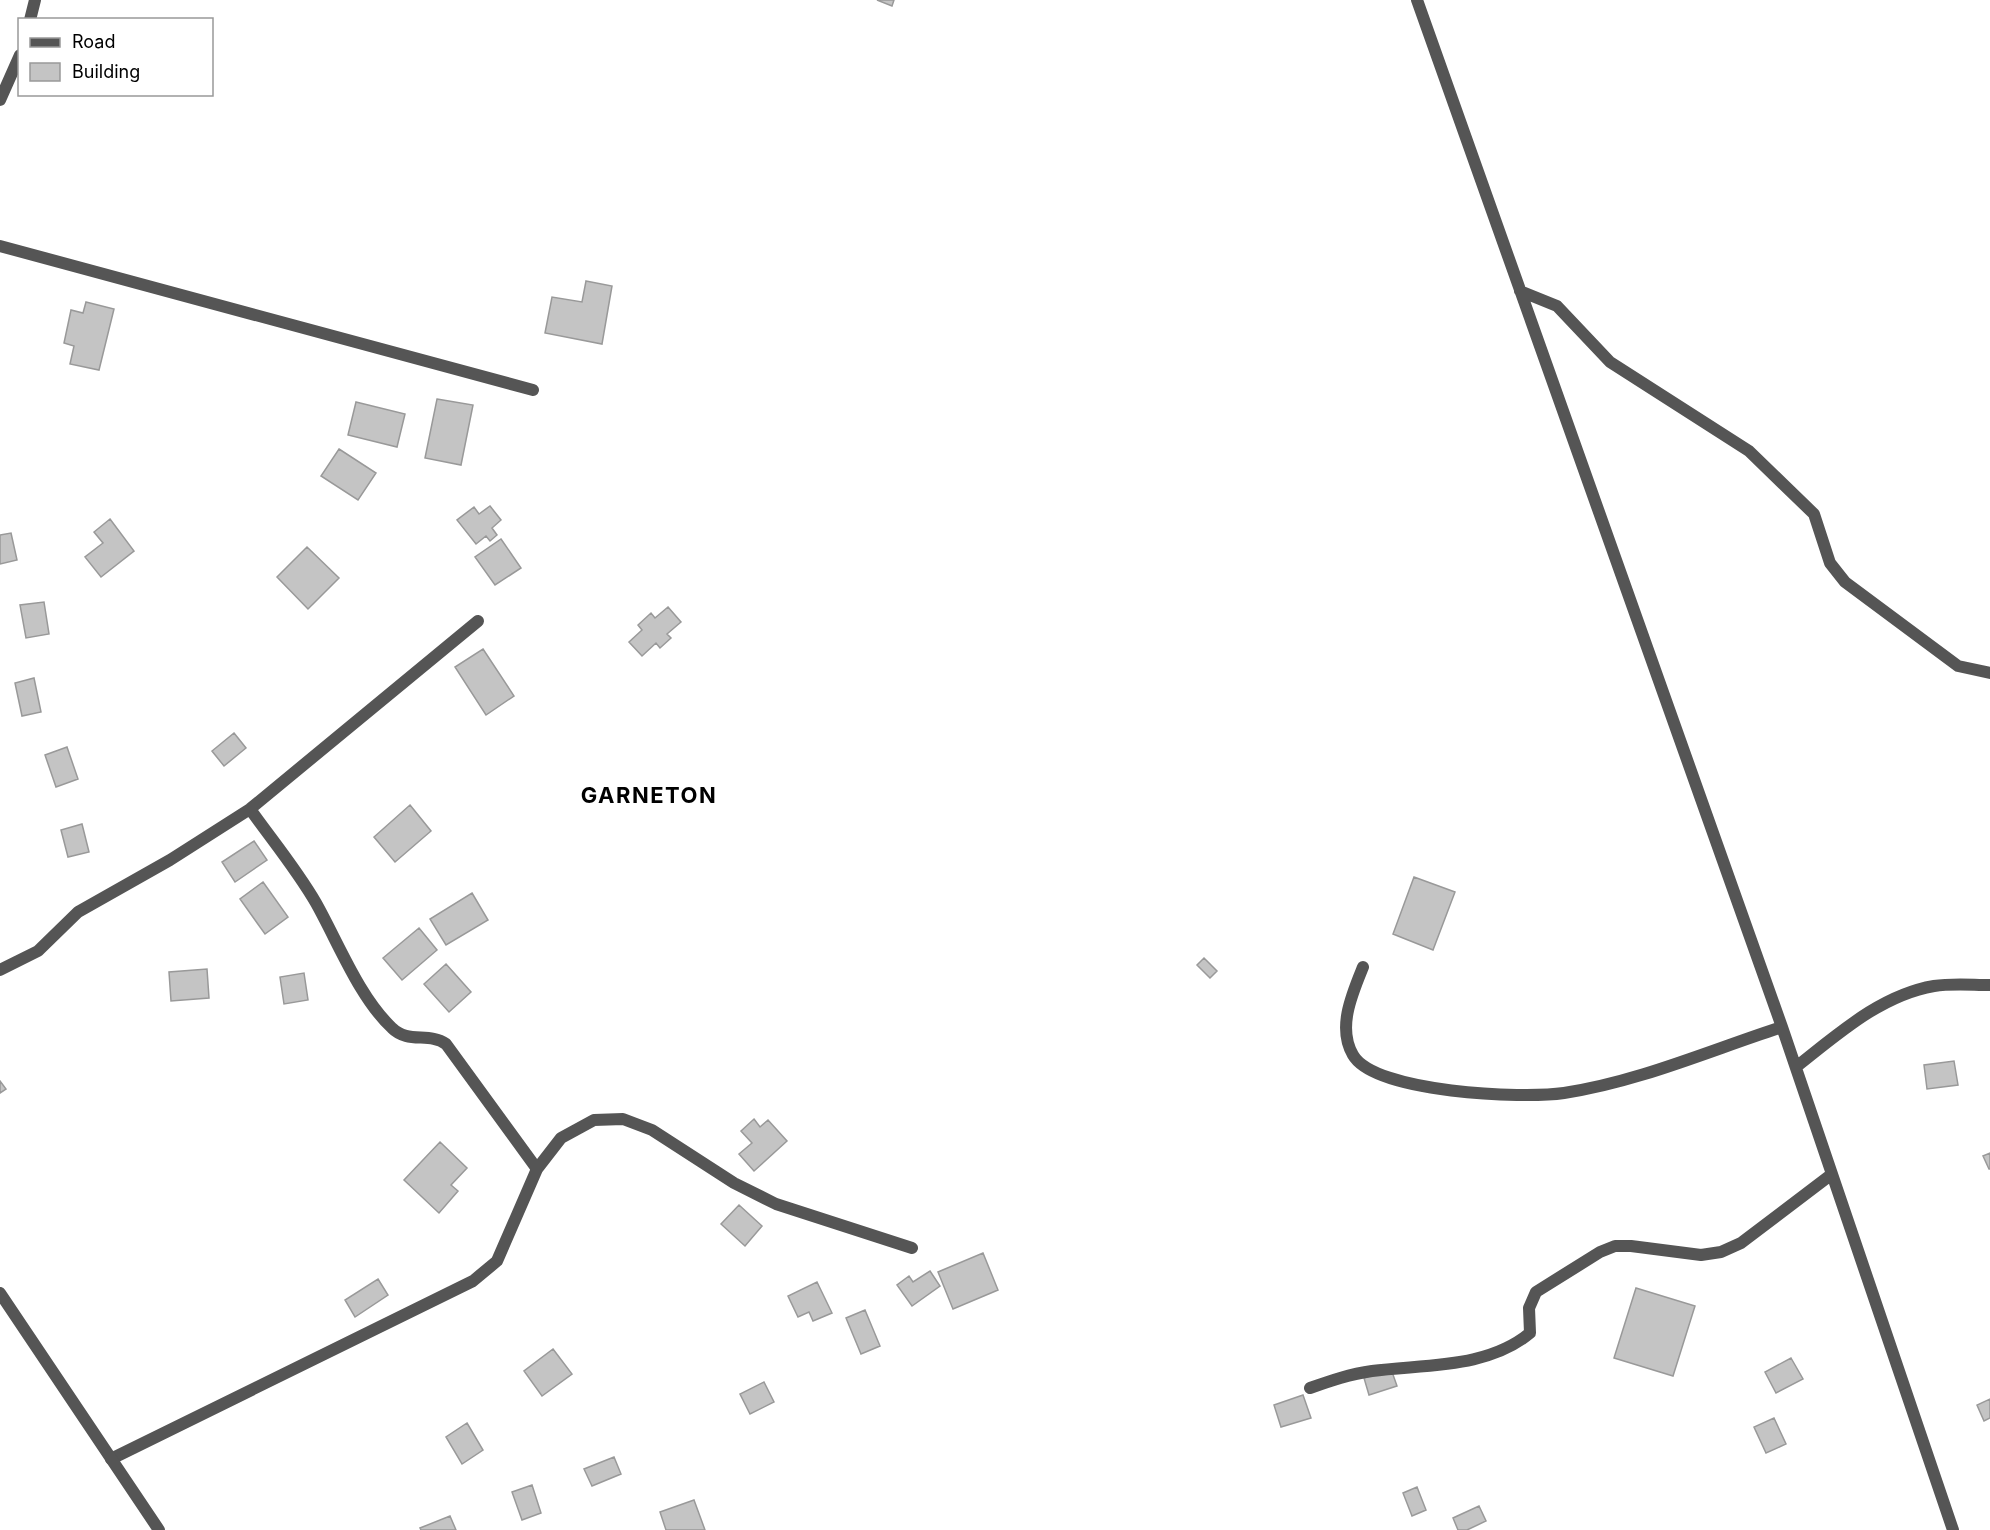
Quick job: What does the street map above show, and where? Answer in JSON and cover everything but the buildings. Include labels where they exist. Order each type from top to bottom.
[{"type":"street","points":[[31,18],[36,0]]},
{"type":"street","points":[[1417,0],[1782,1027],[1953,1530]]},
{"type":"street","points":[[0,100],[18,60]]},
{"type":"street","points":[[0,246],[533,390]]},
{"type":"street","points":[[1520,291],[1557,306],[1610,362],[1749,451],[1814,514],[1830,563],[1845,582],[1958,666],[1990,673]]},
{"type":"street","points":[[0,970],[38,951],[78,912],[170,860],[250,809],[478,621]]},
{"type":"street","points":[[250,809],[314,900],[364,991],[390,1027],[411,1039],[437,1038],[446,1044],[537,1169]]},
{"type":"street","points":[[1363,967],[1350,999],[1346,1032],[1353,1056],[1372,1071],[1408,1082],[1459,1093],[1505,1095],[1562,1093],[1617,1081],[1782,1027]]},
{"type":"street","points":[[1796,1067],[1839,1033],[1878,1007],[1905,993],[1936,986],[1990,985]]},
{"type":"street","points":[[111,1460],[473,1281],[497,1261],[537,1169],[561,1138],[594,1120],[623,1119],[652,1130],[734,1183],[776,1204],[912,1248]]},
{"type":"street","points":[[1310,1388],[1347,1375],[1462,1362],[1491,1353],[1530,1332],[1529,1308],[1536,1292],[1600,1252],[1615,1246],[1631,1246],[1701,1255],[1721,1252],[1741,1243],[1832,1174]]},
{"type":"street","points":[[0,1293],[159,1530]]},
{"type":"district","name":"GARNETON","points":[[649,795]]}]
